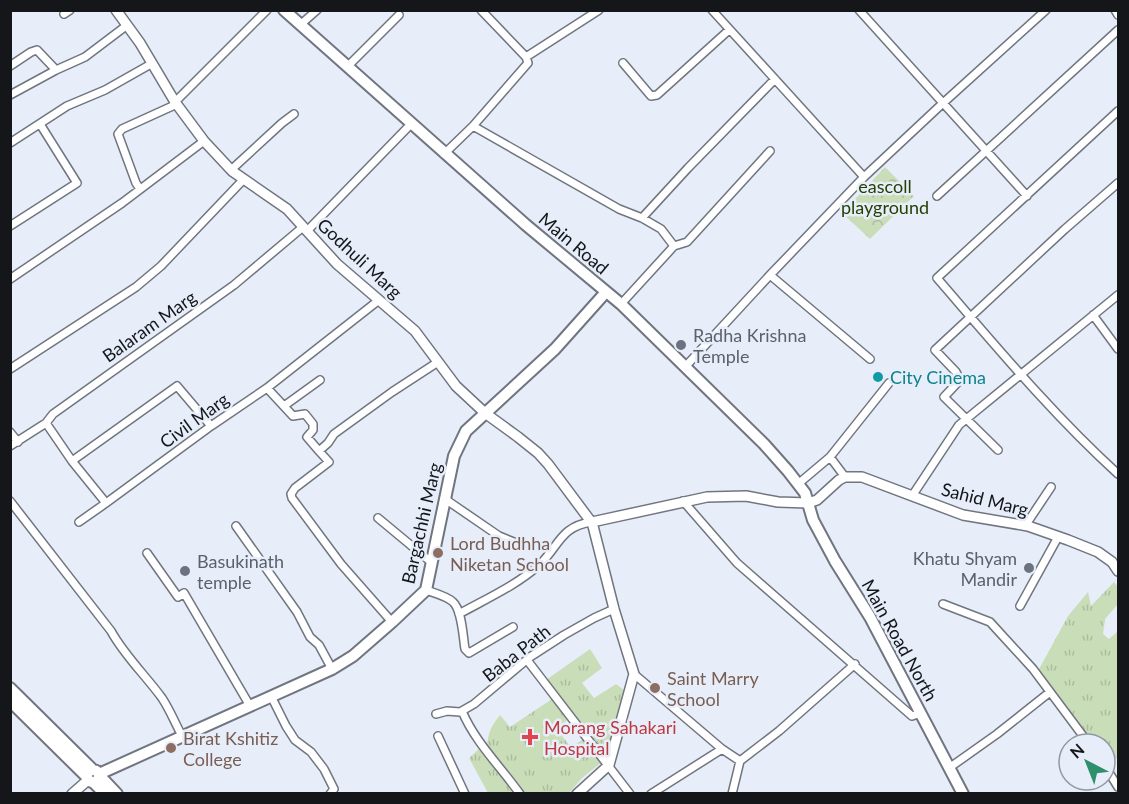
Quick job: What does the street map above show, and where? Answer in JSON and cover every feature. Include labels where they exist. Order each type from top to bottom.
[{"type":"main road","name":"Godhuli Marg","points":[[116,10],[140,43],[176,103],[204,141],[243,180],[287,209],[337,264],[415,331],[456,386],[485,413],[538,453],[592,522]]},
{"type":"main road","name":"Main Road","points":[[284,10],[526,225],[621,304],[685,367]]},
{"type":"main road","name":"Main Road","points":[[290,10],[302,24]]},
{"type":"main road","name":"Main Road","points":[[348,65],[445,153]]},
{"type":"main road","name":"Bargachhi Marg","points":[[93,776],[332,669],[353,656],[393,622],[426,590],[454,456],[466,431],[555,349],[606,292]]},
{"type":"main road","name":"Main Road North","points":[[685,367],[764,444],[805,493],[813,520],[835,561],[870,617],[963,794]]},
{"type":"main road","points":[[577,794],[609,765],[634,674],[614,609],[592,522],[707,497],[746,496],[778,502],[808,503],[817,500],[845,477]]},
{"type":"main road","name":"Sahid Marg","points":[[845,477],[862,477],[963,515],[1025,526],[1058,537],[1115,560],[1119,572]]},
{"type":"main road","points":[[10,688],[93,776],[105,794]]},
{"type":"main road","points":[[10,701],[93,776],[117,794]]},
{"type":"main road","points":[[72,794],[93,776]]},
{"type":"street","points":[[140,189],[118,134],[122,129],[176,103],[267,10]]},
{"type":"street","points":[[302,24],[317,10]]},
{"type":"street","points":[[445,153],[474,126],[528,63],[526,57],[481,10]]},
{"type":"street","points":[[526,57],[599,10]]},
{"type":"street","points":[[712,10],[864,177]]},
{"type":"street","points":[[859,10],[1027,196]]},
{"type":"street","points":[[685,367],[864,177],[1046,10]]},
{"type":"street","points":[[1115,10],[1119,15]]},
{"type":"street","points":[[348,65],[399,15]]},
{"type":"street","points":[[10,95],[85,57],[126,26]]},
{"type":"street","points":[[623,63],[651,96],[657,95],[729,30]]},
{"type":"street","points":[[937,196],[1119,30]]},
{"type":"street","points":[[10,66],[37,50],[56,70]]},
{"type":"street","points":[[10,143],[67,106],[105,90],[151,64]]},
{"type":"street","points":[[642,218],[775,80]]},
{"type":"street","points":[[1119,111],[937,278],[1020,375],[1092,450],[1119,474]]},
{"type":"street","points":[[231,170],[294,114]]},
{"type":"street","points":[[10,226],[77,183],[40,124]]},
{"type":"street","name":"Balaram Marg","points":[[10,446],[46,423],[53,414],[234,285],[305,229],[411,124]]},
{"type":"street","points":[[474,126],[619,209],[661,229],[674,246]]},
{"type":"street","points":[[10,279],[122,202],[204,141]]},
{"type":"street","points":[[621,304],[674,246],[687,242],[770,151]]},
{"type":"street","points":[[10,369],[136,287],[161,266],[243,180]]},
{"type":"street","points":[[998,450],[944,398],[960,380],[956,372],[935,350],[1065,229],[1119,183]]},
{"type":"street","points":[[770,275],[870,359]]},
{"type":"street","points":[[912,496],[954,432],[966,419],[1119,295]]},
{"type":"street","name":"Civil Marg","points":[[79,522],[267,388],[379,300]]},
{"type":"street","points":[[1093,315],[1119,350]]},
{"type":"street","points":[[319,451],[334,434],[438,363]]},
{"type":"street","points":[[284,406],[320,380]]},
{"type":"street","points":[[798,484],[830,457],[889,383]]},
{"type":"street","points":[[72,460],[177,386],[211,426]]},
{"type":"street","points":[[267,388],[293,416],[305,414],[313,424],[314,430],[307,437],[329,462],[295,488],[291,494],[292,498],[341,564],[393,622]]},
{"type":"street","points":[[46,423],[106,503]]},
{"type":"street","points":[[10,432],[18,442]]},
{"type":"street","points":[[830,457],[845,477]]},
{"type":"street","points":[[1025,526],[1051,488]]},
{"type":"street","points":[[445,499],[499,536],[526,547]]},
{"type":"street","points":[[10,501],[164,701],[182,736]]},
{"type":"street","points":[[683,501],[737,563],[912,716],[921,713]]},
{"type":"street","points":[[378,518],[431,562]]},
{"type":"street","points":[[459,614],[516,581],[540,564],[561,537],[573,528],[592,522]]},
{"type":"street","points":[[236,526],[297,612],[309,637],[319,645],[332,669]]},
{"type":"street","points":[[1020,606],[1058,537]]},
{"type":"street","points":[[147,553],[178,597],[184,593],[250,706]]},
{"type":"street","points":[[426,590],[456,604],[465,650],[469,652],[513,627]]},
{"type":"street","points":[[943,604],[990,622],[1033,669],[1080,732]]},
{"type":"street","name":"Baba Path","points":[[436,714],[462,711],[488,694],[527,660],[564,635],[614,609]]},
{"type":"street","points":[[527,660],[630,794]]},
{"type":"street","points":[[732,794],[740,761],[779,731],[855,664]]},
{"type":"street","points":[[634,674],[722,749],[740,761]]},
{"type":"street","points":[[949,768],[1050,692]]},
{"type":"street","points":[[271,696],[296,740],[311,752],[324,769],[334,789],[330,794]]},
{"type":"street","points":[[462,711],[486,750],[520,794]]},
{"type":"street","points":[[438,736],[465,794]]},
{"type":"street","points":[[651,794],[722,749]]},
{"type":"green space","name":"eascoll playground","points":[[885,167],[914,196],[870,239],[842,213]]},
{"type":"green space","points":[[1114,582],[1118,587],[1118,604],[1105,619],[1103,634],[1109,639],[1118,631],[1117,758],[1117,732],[1082,732],[1038,671],[1068,616],[1088,592],[1091,606]]},
{"type":"green space","points":[[590,649],[602,668],[582,683],[594,698],[616,684],[625,691],[606,757],[546,680]]},
{"type":"green space","points":[[555,697],[570,717],[557,730],[571,747],[585,738],[602,762],[582,778],[569,793],[523,793],[487,747],[489,734],[500,715],[510,727]]},
{"type":"green space","points":[[481,747],[517,793],[488,793],[469,758]]},
{"type":"place","name":"Radha Krishna Temple","points":[[681,345]]},
{"type":"place","name":"City Cinema","points":[[878,377]]},
{"type":"place","name":"Lord Budhha Niketan School","points":[[438,553]]},
{"type":"place","name":"Khatu Shyam Mandir","points":[[1029,568]]},
{"type":"place","name":"Basukinath temple","points":[[185,571]]},
{"type":"place","name":"Saint Marry School","points":[[655,688]]},
{"type":"place","name":"Morang Sahakari Hospital","points":[[530,737]]},
{"type":"place","name":"Birat Kshitiz College","points":[[171,748]]}]
